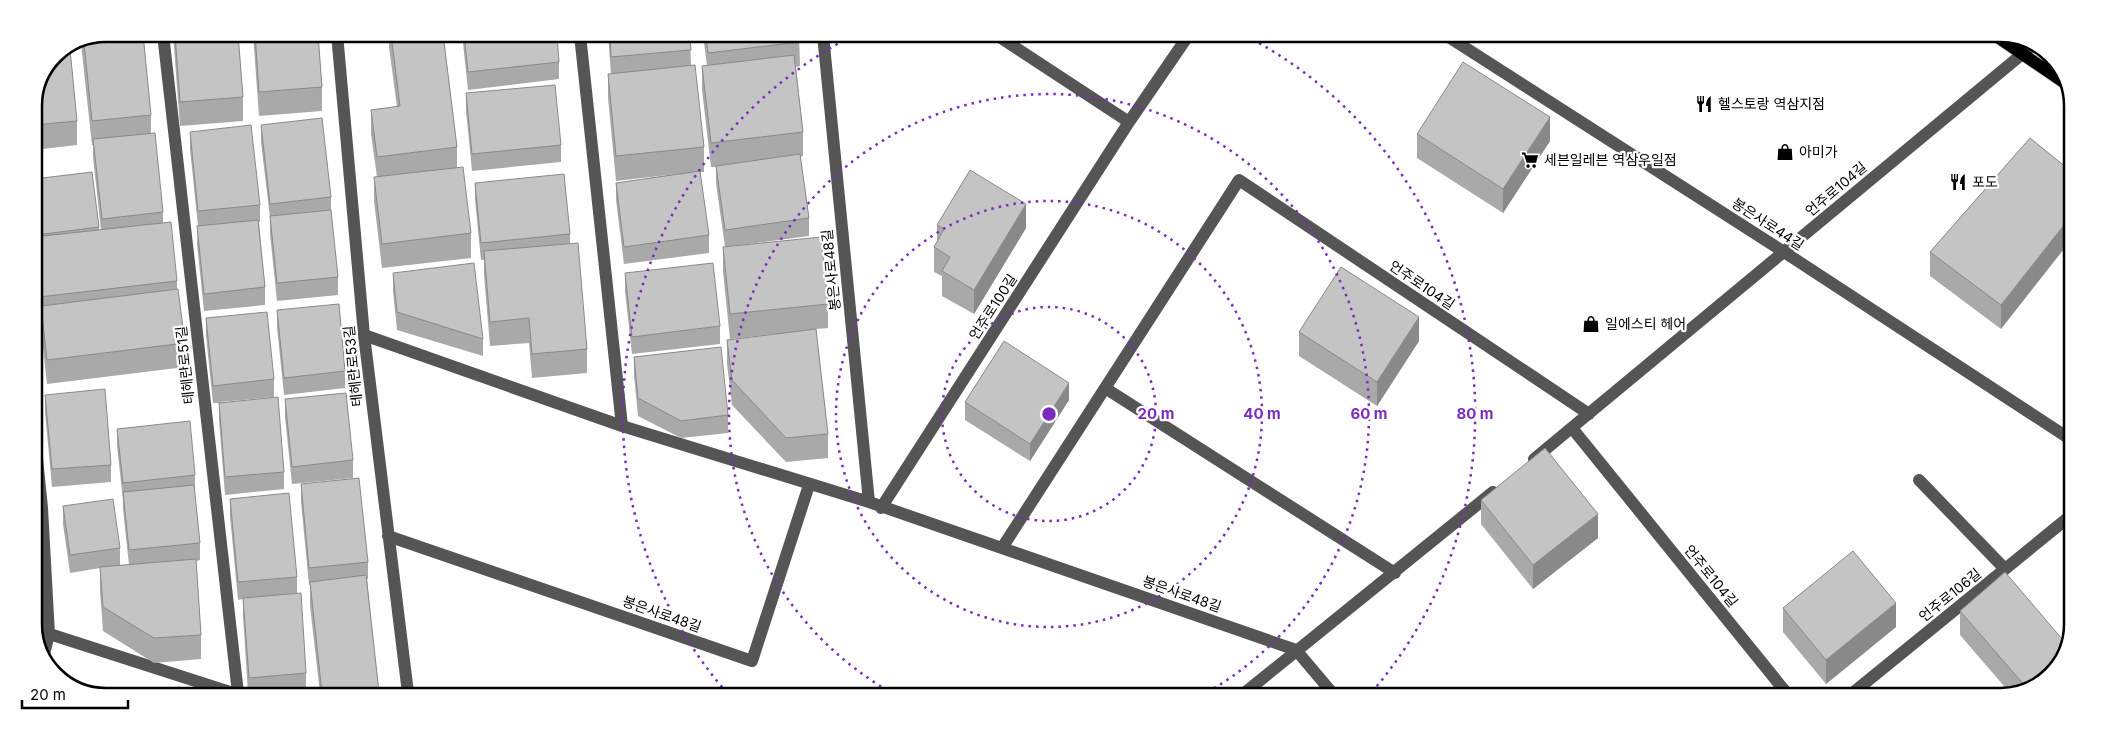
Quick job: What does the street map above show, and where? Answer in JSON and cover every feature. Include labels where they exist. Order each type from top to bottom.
[{"type":"main road","points":[[2008,43],[2056,77]]},
{"type":"street","name":"테헤란로51길","points":[[164,42],[237,688]]},
{"type":"street","name":"테헤란로53길","points":[[338,42],[364,336],[407,688]]},
{"type":"street","points":[[581,42],[622,426]]},
{"type":"street","name":"봉은사로48길","points":[[825,42],[868,502]]},
{"type":"street","points":[[1007,42],[1129,122]]},
{"type":"street","name":"언주로100길","points":[[881,508],[1129,122],[1184,42]]},
{"type":"street","name":"봉은사로44길","points":[[1456,42],[1784,252],[2064,435]]},
{"type":"street","name":"언주로104길","points":[[1526,466],[2028,49]]},
{"type":"street","name":"언주로104길","points":[[1105,388],[1239,180],[1589,414]]},
{"type":"street","name":"봉은사로48길","points":[[364,336],[622,426],[868,502],[1296,650]]},
{"type":"street","points":[[1002,548],[1105,388],[1395,573]]},
{"type":"street","name":"언주로104길","points":[[1572,428],[1783,688]]},
{"type":"street","points":[[1919,480],[2005,570]]},
{"type":"street","name":"봉은사로48길","points":[[388,536],[752,661],[809,485]]},
{"type":"street","points":[[1250,688],[1502,485]]},
{"type":"street","name":"언주로106길","points":[[1859,688],[2064,522]]},
{"type":"street","points":[[43,558],[50,634],[46,646]]},
{"type":"street","points":[[44,632],[217,688]]},
{"type":"street","points":[[1296,650],[1328,688]]},
{"type":"building","points":[[107,42],[144,42],[151,115],[92,121],[84,46]]},
{"type":"building","points":[[176,42],[239,42],[243,97],[180,102]]},
{"type":"building","points":[[256,42],[319,42],[322,87],[259,92]]},
{"type":"building","points":[[392,42],[444,42],[457,147],[377,157],[371,110],[400,106]]},
{"type":"building","points":[[465,42],[558,42],[559,62],[468,72]]},
{"type":"building","points":[[610,42],[690,42],[691,50],[611,57]]},
{"type":"building","points":[[707,42],[800,42],[708,53]]},
{"type":"building","points":[[70,53],[77,121],[42,124],[42,107],[47,82],[61,61]]},
{"type":"building","points":[[794,55],[803,132],[711,143],[702,66]]},
{"type":"building","points":[[1463,62],[1550,117],[1503,189],[1417,134]]},
{"type":"building","points":[[695,65],[704,147],[616,156],[608,74]]},
{"type":"building","points":[[555,85],[561,145],[472,154],[466,93]]},
{"type":"building","points":[[322,118],[331,197],[270,204],[261,125]]},
{"type":"building","points":[[251,125],[260,205],[198,211],[190,132]]},
{"type":"building","points":[[155,133],[163,212],[102,219],[93,139]]},
{"type":"building","points":[[2030,138],[2063,165],[2063,226],[2001,305],[1930,252]]},
{"type":"building","points":[[800,154],[809,218],[725,230],[716,166]]},
{"type":"building","points":[[463,167],[471,233],[382,244],[374,177]]},
{"type":"building","points":[[970,170],[1026,204],[974,290],[942,271],[950,257],[934,247],[944,229],[937,225]]},
{"type":"building","points":[[700,171],[709,235],[624,247],[616,183]]},
{"type":"building","points":[[92,172],[99,227],[42,234],[42,178]]},
{"type":"building","points":[[564,174],[570,234],[481,243],[475,183]]},
{"type":"building","points":[[331,210],[338,277],[277,283],[270,216]]},
{"type":"building","points":[[258,220],[265,287],[204,294],[197,226]]},
{"type":"building","points":[[171,222],[177,281],[42,297],[42,236]]},
{"type":"building","points":[[821,237],[828,304],[730,314],[723,247]]},
{"type":"building","points":[[578,243],[587,349],[532,354],[529,318],[490,322],[484,251]]},
{"type":"building","points":[[474,263],[483,339],[397,312],[393,273]]},
{"type":"building","points":[[713,263],[720,326],[632,337],[625,273]]},
{"type":"building","points":[[1341,267],[1419,317],[1377,382],[1299,332]]},
{"type":"building","points":[[178,289],[185,343],[47,360],[42,306]]},
{"type":"building","points":[[339,304],[345,371],[284,378],[277,310]]},
{"type":"building","points":[[267,312],[274,379],[213,386],[206,318]]},
{"type":"building","points":[[816,329],[828,434],[786,438],[732,380],[727,340]]},
{"type":"building","points":[[1004,341],[1069,383],[1030,444],[965,402]]},
{"type":"building","points":[[721,347],[728,415],[681,421],[638,398],[634,357]]},
{"type":"building","points":[[105,389],[111,465],[52,469],[45,395]]},
{"type":"building","points":[[346,393],[353,460],[292,467],[285,399]]},
{"type":"building","points":[[278,397],[284,472],[225,477],[219,403]]},
{"type":"building","points":[[190,421],[195,475],[123,483],[117,429]]},
{"type":"building","points":[[1545,448],[1598,514],[1533,565],[1481,500]]},
{"type":"building","points":[[359,478],[368,562],[309,568],[301,484]]},
{"type":"building","points":[[194,485],[200,543],[129,550],[123,492]]},
{"type":"building","points":[[289,493],[297,577],[238,582],[230,499]]},
{"type":"building","points":[[113,499],[120,548],[70,555],[63,506]]},
{"type":"building","points":[[1853,551],[1896,603],[1826,660],[1783,608]]},
{"type":"building","points":[[196,559],[201,635],[154,638],[103,607],[100,567]]},
{"type":"building","points":[[2005,572],[2061,638],[2057,652],[2045,669],[2023,683],[1960,611]]},
{"type":"building","points":[[366,575],[379,688],[321,688],[310,582]]},
{"type":"building","points":[[301,593],[306,673],[249,678],[243,598]]},
{"type":"place","name":"헬스토랑 역삼지점","points":[[1704,104]]},
{"type":"place","name":"아미가","points":[[1785,152]]},
{"type":"place","name":"세븐일레븐 역삼우일점","points":[[1530,160]]},
{"type":"place","name":"포도","points":[[1958,182]]},
{"type":"place","name":"일에스티 헤어","points":[[1591,324]]}]
